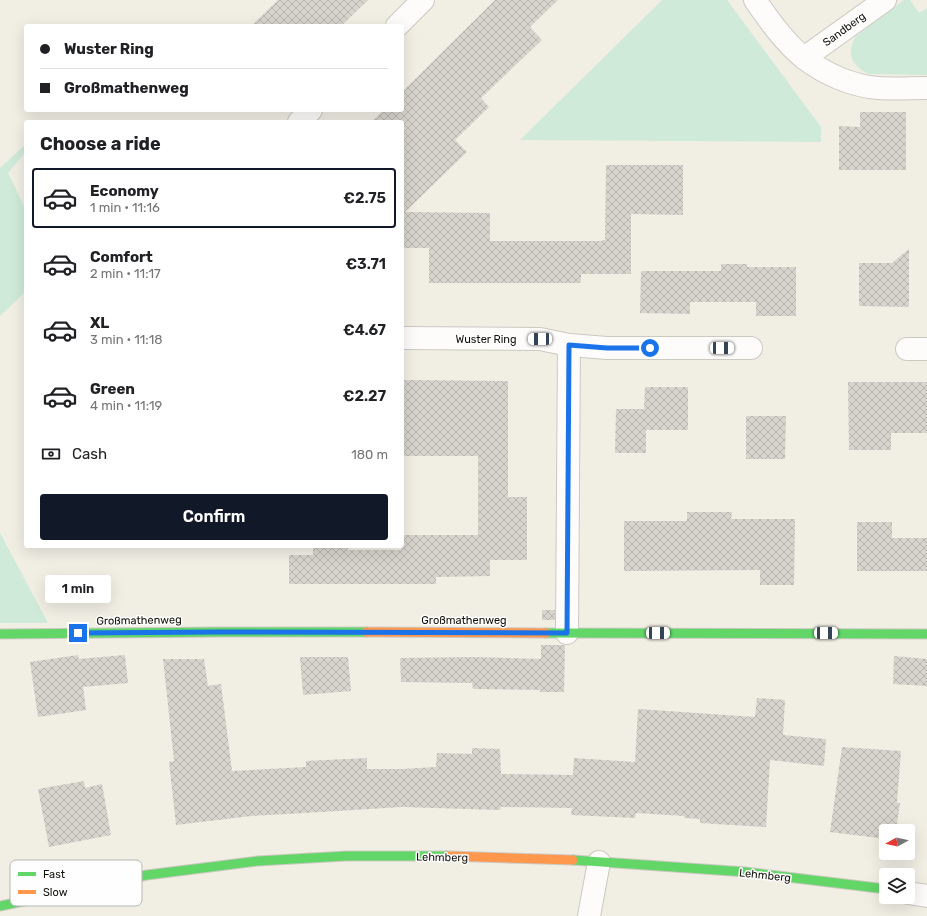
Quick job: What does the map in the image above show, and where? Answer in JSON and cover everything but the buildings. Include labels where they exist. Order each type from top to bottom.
[{"type":"street","points":[[399,24],[423,0]]},
{"type":"street","points":[[755,0],[777,31],[804,58],[828,73],[852,83],[877,88],[927,88]]},
{"type":"street","name":"Sandberg","points":[[804,58],[885,0]]},
{"type":"street","points":[[301,120],[309,112]]},
{"type":"street","name":"Wuster Ring","points":[[404,338],[540,339],[569,345],[607,348],[751,348]]},
{"type":"street","points":[[567,633],[569,345]]},
{"type":"street","name":"Großmathenweg","points":[[0,634],[211,632],[927,634]]},
{"type":"street","name":"Lehmberg","points":[[142,876],[258,861],[346,856],[431,856],[571,860],[746,872],[879,888]]},
{"type":"street","points":[[589,916],[599,862]]},
{"type":"street","points":[[915,894],[927,896]]},
{"type":"street","name":"Lehmberg","points":[[0,906],[10,904]]},
{"type":"green space","points":[[662,0],[727,0],[821,127],[821,142],[520,140]]},
{"type":"green space","points":[[904,0],[910,0],[919,13],[927,8],[927,75],[869,74],[863,71],[852,59],[851,49],[855,37]]},
{"type":"green space","points":[[24,146],[24,153],[8,173],[24,206],[24,293],[0,316],[0,168]]},
{"type":"green space","points":[[0,533],[48,623],[0,623]]},
{"type":"traffic: fast","points":[[0,634],[366,632]]},
{"type":"traffic: fast","points":[[546,633],[927,634]]},
{"type":"traffic: fast","points":[[142,876],[258,861],[346,856],[447,856]]},
{"type":"traffic: fast","points":[[573,860],[746,872],[879,888]]},
{"type":"traffic: fast","points":[[0,906],[10,904]]},
{"type":"traffic: slow","points":[[366,632],[546,633]]},
{"type":"traffic: slow","points":[[447,856],[573,860]]},
{"type":"route","points":[[78,633],[567,633],[569,345],[607,348],[650,348]]}]
